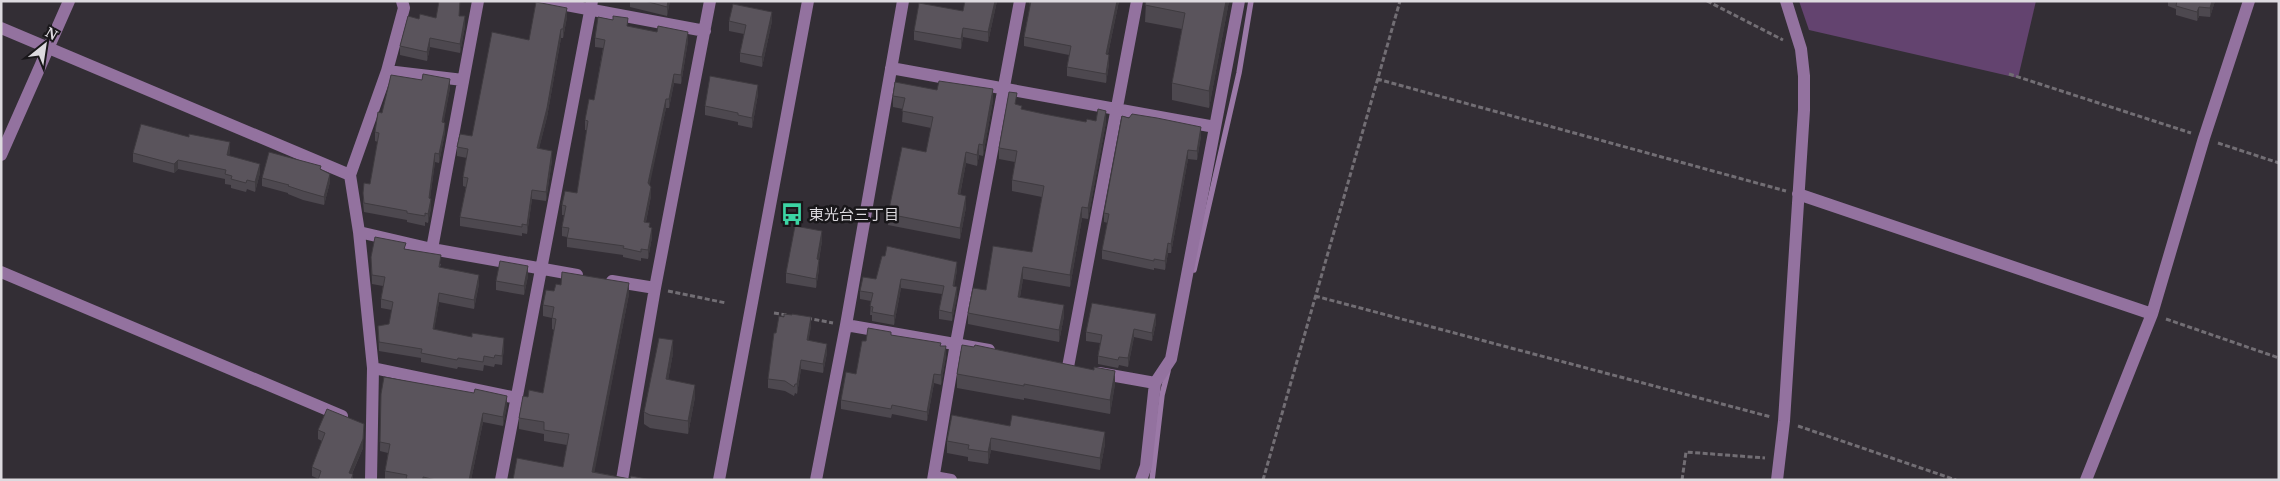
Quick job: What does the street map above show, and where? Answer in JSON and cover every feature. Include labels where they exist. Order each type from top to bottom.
[{"type":"street","points":[[1,155],[69,1]]},
{"type":"street","points":[[371,480],[363,425],[373,368],[359,232],[350,175],[387,71],[404,8],[402,1]]},
{"type":"street","points":[[432,249],[478,1]]},
{"type":"street","points":[[545,1],[591,6],[705,31]]},
{"type":"street","points":[[622,480],[655,288],[710,1]]},
{"type":"street","points":[[719,480],[808,1]]},
{"type":"street","points":[[816,480],[846,325],[903,1]]},
{"type":"street","points":[[951,480],[934,478],[956,344],[1020,1]]},
{"type":"street","points":[[1137,1],[1073,368],[1155,382]]},
{"type":"street","points":[[1141,480],[1146,466],[1155,382],[1171,359],[1239,1]]},
{"type":"street","points":[[1777,480],[1784,421],[1804,110],[1804,76],[1801,49],[1786,1]]},
{"type":"street","points":[[2086,480],[2152,314],[2204,138],[2249,1]]},
{"type":"street","points":[[501,480],[591,6]]},
{"type":"street","points":[[1,28],[350,175]]},
{"type":"street","points":[[891,68],[1215,127]]},
{"type":"street","points":[[387,71],[464,80]]},
{"type":"street","points":[[1798,194],[2152,314]]},
{"type":"street","points":[[359,232],[432,249],[655,288]]},
{"type":"street","points":[[1,272],[363,425]]},
{"type":"street","points":[[846,325],[1002,353]]},
{"type":"street","points":[[373,368],[518,398]]},
{"type":"path","points":[[1263,480],[1400,1]]},
{"type":"path","points":[[1707,1],[1801,49]]},
{"type":"path","points":[[2008,74],[2279,163]]},
{"type":"path","points":[[1377,79],[1798,194]]},
{"type":"path","points":[[655,288],[726,303]]},
{"type":"path","points":[[1315,296],[1784,421],[1956,480]]},
{"type":"path","points":[[774,312],[792,316]]},
{"type":"path","points":[[2152,314],[2279,358]]},
{"type":"path","points":[[801,317],[846,325]]},
{"type":"path","points":[[1682,480],[1686,452],[1780,460]]},
{"type":"shaded area","points":[[1799,1],[2036,1],[2018,78],[1809,30]]},
{"type":"building","points":[[439,1],[460,1],[459,16],[465,16],[460,44],[430,38],[427,52],[400,46],[408,16],[419,19],[420,14],[436,18]]},
{"type":"building","points":[[645,1],[668,1],[667,7]]},
{"type":"building","points":[[965,1],[995,1],[988,32],[963,28],[961,39],[914,31],[919,3],[963,11]]},
{"type":"building","points":[[1031,1],[1117,1],[1106,54],[1109,55],[1106,74],[1067,67],[1071,46],[1024,37]]},
{"type":"building","points":[[1146,1],[1226,1],[1209,91],[1172,83],[1185,13],[1145,5]]},
{"type":"building","points":[[2177,1],[2212,1],[2210,8],[2199,7],[2197,12],[2176,6]]},
{"type":"building","points":[[536,2],[567,8],[537,148],[552,151],[546,192],[532,190],[527,225],[522,224],[522,227],[460,217],[468,178],[463,177],[468,149],[457,147],[460,134],[472,136],[492,32],[529,40]]},
{"type":"building","points":[[733,4],[772,12],[762,57],[740,53],[746,25],[729,21]]},
{"type":"building","points":[[613,16],[628,18],[627,26],[657,32],[658,26],[688,32],[681,75],[674,74],[669,99],[666,99],[648,183],[651,187],[644,222],[650,223],[649,227],[652,228],[648,250],[641,249],[641,252],[623,248],[624,246],[567,238],[569,228],[562,227],[566,206],[562,205],[565,191],[577,193],[588,121],[585,120],[589,99],[594,100],[605,40],[595,38],[598,17],[613,20]]},
{"type":"building","points":[[423,74],[450,79],[442,122],[445,123],[444,131],[439,154],[435,153],[429,198],[431,199],[428,214],[425,213],[425,216],[364,203],[363,193],[364,183],[370,184],[379,133],[375,132],[378,112],[382,113],[391,75],[422,80]]},
{"type":"building","points":[[710,76],[758,85],[752,118],[705,106]]},
{"type":"building","points":[[939,81],[993,89],[983,145],[979,144],[977,155],[966,152],[958,194],[966,196],[960,228],[888,214],[902,147],[926,152],[933,117],[902,111],[905,98],[893,96],[895,82],[937,90]]},
{"type":"building","points":[[1009,92],[1017,93],[1015,104],[1022,106],[1021,109],[1044,114],[1086,122],[1087,119],[1096,121],[1098,109],[1106,111],[1088,208],[1082,207],[1070,275],[1023,267],[1018,297],[1064,305],[1059,330],[968,313],[973,288],[986,290],[993,246],[1032,252],[1044,186],[1012,180],[1017,151],[999,148]]},
{"type":"building","points":[[1132,114],[1201,127],[1197,151],[1188,150],[1171,244],[1168,243],[1165,261],[1154,259],[1154,261],[1102,250],[1109,214],[1104,213],[1122,116],[1129,118]]},
{"type":"building","points":[[141,124],[189,137],[189,134],[230,142],[227,155],[260,164],[255,182],[247,180],[246,183],[231,179],[232,176],[225,174],[226,170],[178,160],[174,164],[133,153]]},
{"type":"building","points":[[269,152],[321,166],[320,169],[330,174],[324,197],[262,178]]},
{"type":"building","points":[[795,226],[822,231],[816,279],[786,273]]},
{"type":"building","points":[[375,237],[406,243],[404,249],[441,255],[439,267],[479,275],[474,300],[439,293],[433,329],[472,337],[472,333],[504,338],[502,356],[495,355],[494,358],[484,356],[483,362],[458,358],[457,360],[421,353],[422,349],[379,342],[378,326],[389,324],[393,302],[381,299],[385,277],[372,275],[371,257]]},
{"type":"building","points":[[887,246],[957,262],[953,286],[957,287],[952,313],[939,310],[944,286],[901,279],[894,316],[872,312],[873,307],[870,306],[873,293],[860,291],[863,277],[876,279],[882,256],[885,256]]},
{"type":"building","points":[[500,261],[528,266],[524,286],[496,281]]},
{"type":"building","points":[[562,272],[629,283],[592,472],[630,479],[631,476],[652,480],[513,480],[517,458],[563,467],[569,434],[544,430],[544,422],[519,418],[523,396],[528,397],[529,390],[543,393],[556,319],[552,318],[554,307],[543,305],[546,290],[554,291],[556,284],[561,285]]},
{"type":"building","points":[[1092,303],[1156,314],[1152,333],[1134,329],[1128,358],[1119,357],[1118,360],[1098,356],[1102,335],[1086,332]]},
{"type":"building","points":[[784,314],[811,317],[807,340],[827,344],[823,364],[801,360],[797,384],[794,387],[785,381],[768,379],[774,333],[776,333],[779,316],[784,317]]},
{"type":"building","points":[[868,328],[891,332],[891,335],[941,343],[940,346],[946,346],[941,375],[934,374],[927,412],[892,405],[891,409],[841,400],[846,372],[856,374],[862,341],[866,341]]},
{"type":"building","points":[[659,338],[673,340],[666,379],[695,385],[688,421],[650,415],[644,412]]},
{"type":"building","points":[[962,345],[974,347],[975,345],[1094,370],[1094,367],[1115,371],[1110,400],[957,374]]},
{"type":"building","points":[[384,377],[474,393],[475,389],[507,396],[503,417],[483,413],[469,480],[436,480],[423,477],[423,480],[412,480],[406,479],[407,475],[385,471],[390,444],[380,442],[381,394]]},
{"type":"building","points":[[327,409],[364,424],[363,439],[349,473],[353,474],[351,480],[318,480],[321,471],[312,467],[325,433],[318,430]]},
{"type":"building","points":[[952,415],[1010,426],[1012,415],[1105,432],[1100,458],[991,438],[988,452],[968,449],[969,445],[947,441]]},
{"type":"waterway","points":[[1194,270],[1239,73],[1251,1]]},
{"type":"waterway","points":[[1152,480],[1162,395],[1168,371]]},
{"type":"place","name":"東光台三丁目","points":[[792,214]]}]
